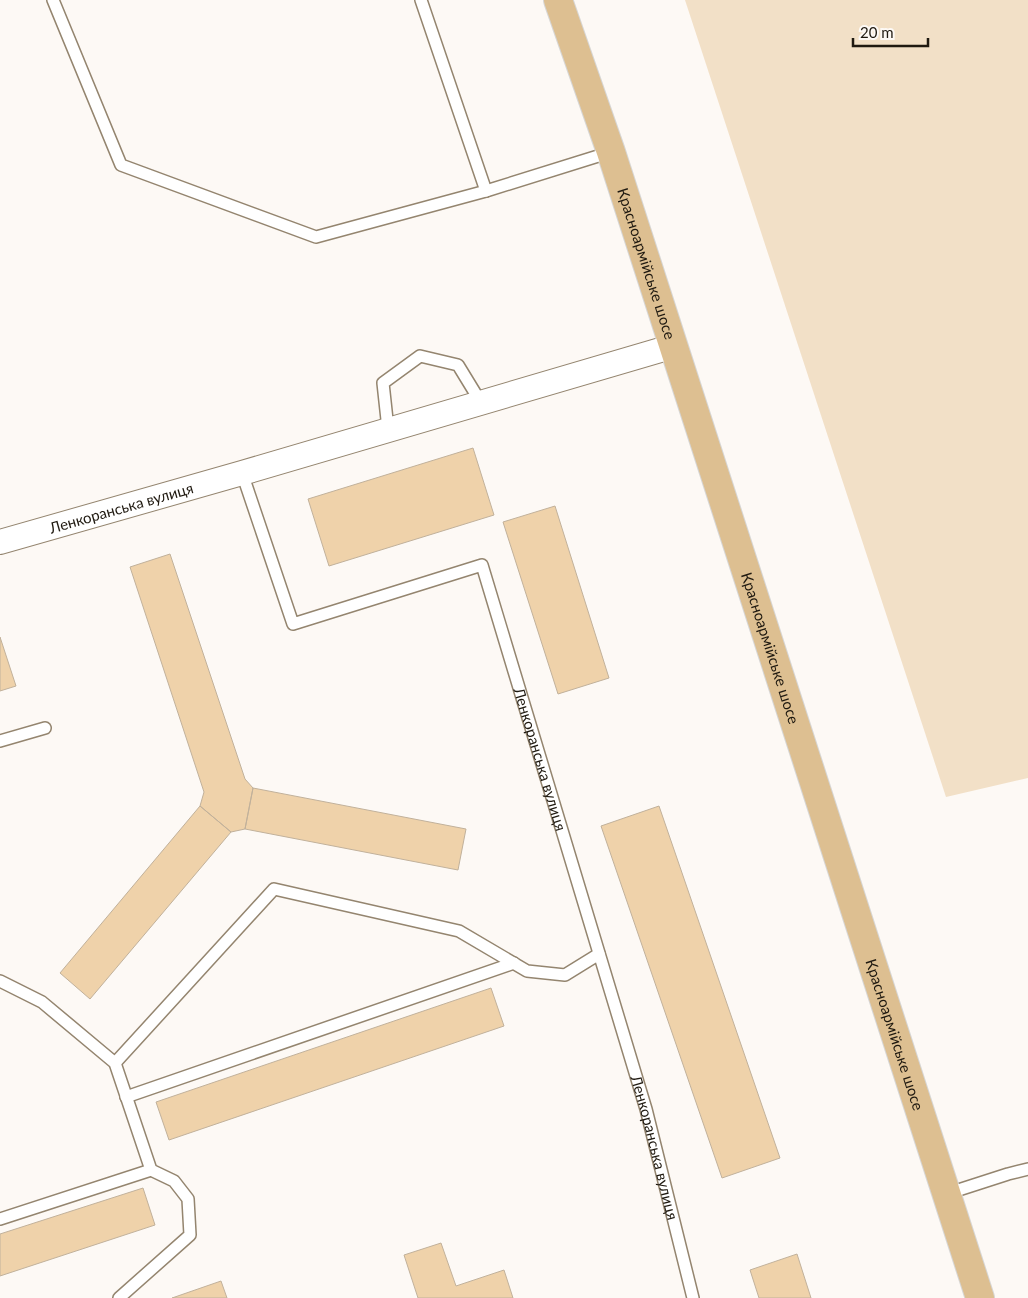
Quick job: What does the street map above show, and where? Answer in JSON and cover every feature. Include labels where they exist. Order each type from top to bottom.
[{"type":"main road","name":"Красноармійське шосе","points":[[558,0],[611,152],[980,1298]]},
{"type":"street","name":"Ленкоранська вулиця","points":[[0,542],[674,346]]},
{"type":"lane","points":[[53,0],[121,165],[316,237],[486,191],[611,152]]},
{"type":"lane","points":[[421,0],[486,191]]},
{"type":"lane","points":[[388,429],[383,383],[420,356],[458,365],[480,401]]},
{"type":"lane","name":"Ленкоранська вулиця","points":[[242,473],[293,624],[482,565],[646,1109],[693,1298]]},
{"type":"lane","points":[[0,741],[45,728]]},
{"type":"lane","points":[[115,1063],[274,889],[459,931],[526,970],[565,975],[599,954]]},
{"type":"lane","points":[[126,1096],[514,963]]},
{"type":"lane","points":[[0,981],[42,1002],[115,1063],[151,1170]]},
{"type":"lane","points":[[946,1194],[1028,1169]]},
{"type":"lane","points":[[0,1219],[151,1170],[174,1181],[188,1199],[190,1235],[119,1298]]},
{"type":"shaded area","points":[[685,0],[1028,0],[1028,778],[946,797]]},
{"type":"building","points":[[473,448],[494,515],[329,566],[308,499]]},
{"type":"building","points":[[555,506],[609,678],[558,694],[503,522]]},
{"type":"building","points":[[170,554],[245,779],[253,788],[245,829],[231,832],[200,806],[204,792],[130,567]]},
{"type":"building","points":[[0,637],[16,686],[0,691]]},
{"type":"building","points":[[253,788],[466,829],[458,870],[245,829]]},
{"type":"building","points":[[200,806],[231,832],[90,999],[60,973]]},
{"type":"building","points":[[659,806],[780,1158],[722,1178],[601,826]]},
{"type":"building","points":[[491,988],[504,1026],[169,1140],[156,1102]]},
{"type":"building","points":[[143,1188],[155,1225],[0,1276],[0,1234]]},
{"type":"building","points":[[441,1243],[456,1286],[504,1270],[513,1298],[418,1298],[404,1255]]},
{"type":"building","points":[[797,1254],[811,1298],[759,1298],[750,1270]]},
{"type":"building","points":[[221,1281],[227,1298],[172,1298]]}]
